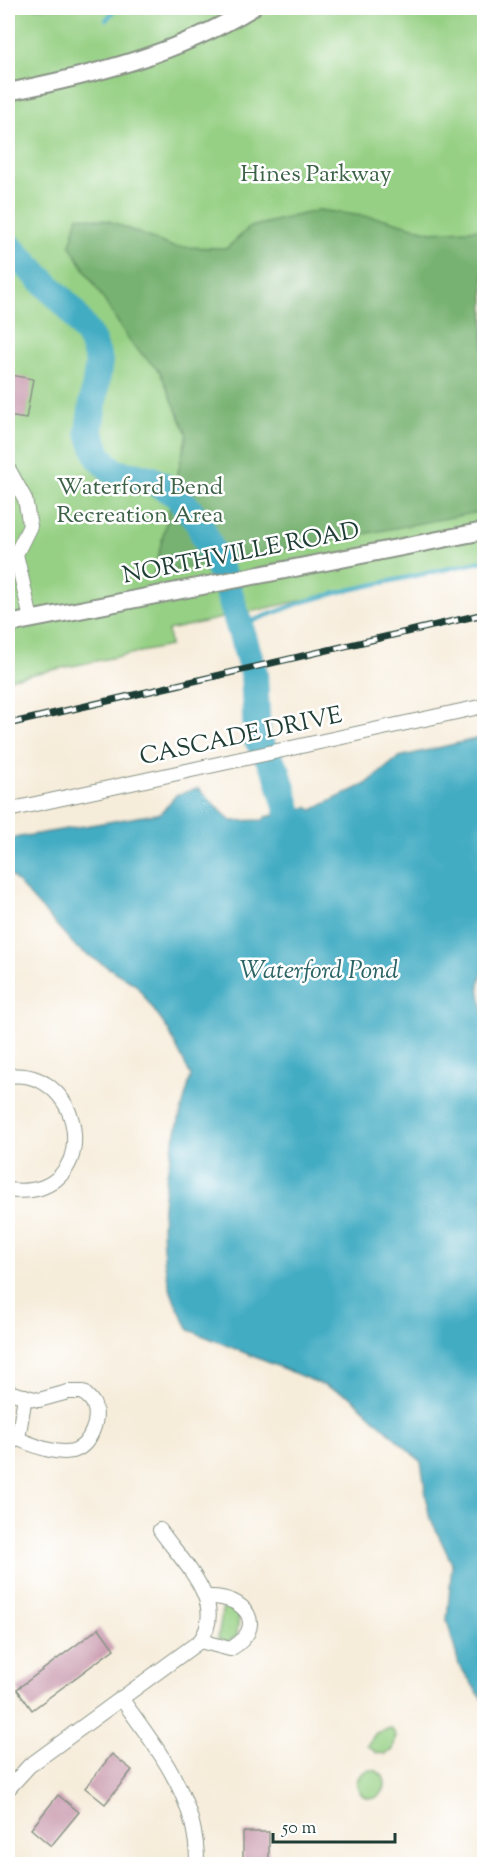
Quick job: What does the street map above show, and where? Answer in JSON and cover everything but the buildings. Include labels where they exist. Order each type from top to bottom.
[{"type":"street","points":[[8,92],[68,80],[130,63],[194,39],[252,8]]},
{"type":"street","points":[[8,468],[25,499],[30,526],[12,554],[31,619]]},
{"type":"street","name":"NORTHVILLE ROAD","points":[[8,624],[484,531]]},
{"type":"street","name":"CASCADE DRIVE","points":[[8,810],[291,750],[484,705]]},
{"type":"street","points":[[8,1076],[36,1079],[58,1095],[74,1120],[76,1136],[74,1154],[66,1169],[49,1185],[20,1192],[8,1190]]},
{"type":"street","points":[[8,1392],[25,1396],[39,1400],[68,1392],[83,1392],[93,1402],[95,1416],[92,1432],[82,1448],[71,1451],[47,1449],[13,1441],[25,1396]]},
{"type":"street","points":[[8,1789],[28,1766],[200,1641],[209,1625],[211,1612],[207,1597],[160,1530]]},
{"type":"street","points":[[200,1641],[230,1649],[241,1643],[247,1632],[249,1616],[243,1605],[222,1596],[207,1597]]},
{"type":"street","points":[[121,1698],[168,1764],[182,1790],[192,1820],[196,1864]]},
{"type":"green space","name":"Hines Parkway","points":[[8,8],[484,8],[484,560],[168,630],[170,646],[8,679]]},
{"type":"green space","points":[[319,210],[385,219],[431,232],[484,229],[484,511],[154,574],[187,434],[160,372],[131,343],[70,246],[78,216],[109,221],[173,247],[227,248],[250,227]]},
{"type":"green space","points":[[229,1605],[239,1615],[237,1636],[227,1642],[218,1639],[223,1606]]},
{"type":"green space","points":[[391,1728],[396,1735],[393,1750],[386,1754],[377,1753],[367,1745],[376,1733]]},
{"type":"green space","points":[[371,1770],[381,1774],[385,1784],[381,1794],[371,1798],[361,1794],[357,1784],[361,1774]]},
{"type":"water","name":"Waterford Pond","points":[[484,737],[484,943],[480,947],[484,965],[479,986],[484,1016],[484,1702],[459,1665],[447,1620],[452,1564],[429,1515],[421,1462],[350,1396],[189,1330],[170,1288],[164,1261],[162,1234],[166,1181],[191,1076],[168,1030],[136,985],[77,948],[10,874],[8,839],[161,813],[176,795],[198,788],[231,821],[263,820],[266,817],[308,807],[312,810],[366,784],[399,757]]},
{"type":"waterway","points":[[106,20],[116,8]]},
{"type":"waterway","points":[[8,246],[70,308],[91,339],[99,361],[89,431],[99,457],[115,473],[150,479],[176,494],[198,521],[227,586],[254,673],[257,738],[277,772],[289,813]]},
{"type":"waterway","points":[[239,626],[303,602],[344,591],[484,561]]},
{"type":"railway","points":[[8,724],[484,614]]},
{"type":"park label","name":"Waterford Bend Recreation Area","points":[[140,502]]}]
